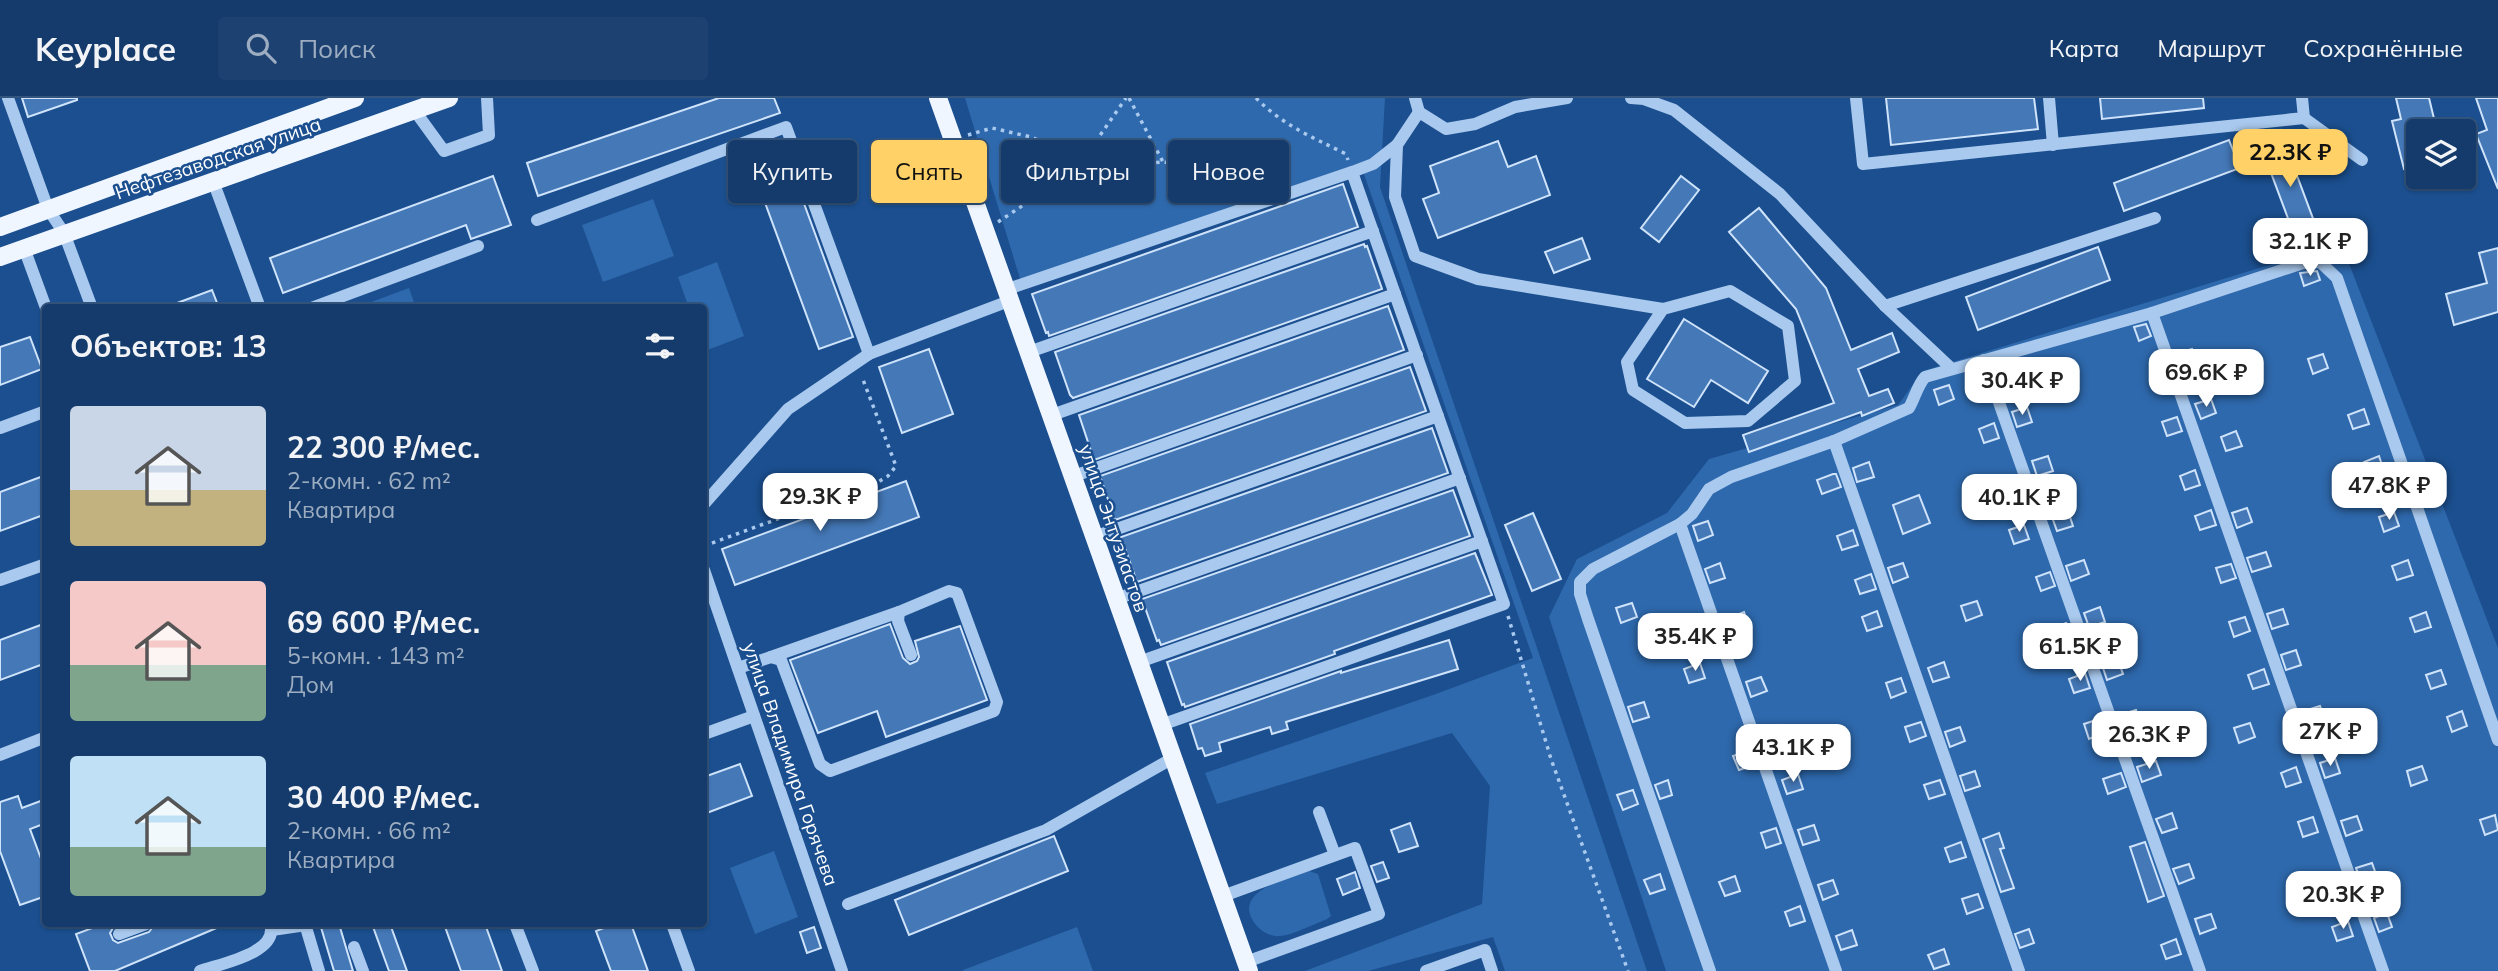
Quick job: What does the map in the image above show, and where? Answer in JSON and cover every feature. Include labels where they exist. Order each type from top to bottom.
[{"type":"main road","name":"Нефтезаводская улица","points":[[0,227],[355,98]]},
{"type":"main road","name":"Нефтезаводская улица","points":[[0,257],[449,98]]},
{"type":"main road","name":"улица Энтузиастов","points":[[938,98],[1248,966]]},
{"type":"street","points":[[8,98],[48,209],[64,233],[91,304]]},
{"type":"street","points":[[415,111],[444,151],[489,135],[487,98]]},
{"type":"street","points":[[1415,98],[1419,112],[1446,129],[1475,124],[1515,107],[1567,98]]},
{"type":"street","points":[[1631,98],[1644,99],[1674,110],[1780,194],[1885,306],[1952,369]]},
{"type":"street","points":[[1856,98],[1863,164],[2304,118],[2362,160]]},
{"type":"street","points":[[2049,98],[2053,145]]},
{"type":"street","points":[[2302,98],[2304,118]]},
{"type":"street","points":[[707,501],[788,409],[869,354],[1007,295],[1373,164],[1397,145],[1419,112]]},
{"type":"street","points":[[537,219],[786,127],[869,354]]},
{"type":"street","points":[[1397,145],[1395,197],[1415,256],[1478,279],[1663,309],[1730,291],[1788,326],[1795,381],[1748,421],[1685,423],[1633,390],[1627,362],[1663,309]]},
{"type":"street","points":[[1161,725],[1504,604],[1352,172]]},
{"type":"street","points":[[213,181],[259,304]]},
{"type":"street","points":[[1885,306],[2155,218]]},
{"type":"street","points":[[1029,352],[1373,231]]},
{"type":"street","points":[[322,304],[478,246]]},
{"type":"street","points":[[24,248],[45,304]]},
{"type":"street","points":[[1710,971],[1580,594],[1580,582],[1593,569],[1680,524],[1692,514],[1709,489],[1731,477],[1834,441],[1909,408],[1919,384],[1925,377],[2152,313],[2303,263],[2320,262],[2337,278],[2498,740]]},
{"type":"street","points":[[1052,415],[1395,294]]},
{"type":"street","points":[[2152,313],[2383,971]]},
{"type":"street","points":[[1074,476],[1417,355]]},
{"type":"street","points":[[1984,360],[2200,971]]},
{"type":"street","points":[[0,428],[42,412]]},
{"type":"street","points":[[1094,537],[1438,416]]},
{"type":"street","points":[[1834,441],[2019,971]]},
{"type":"street","points":[[1116,599],[1460,478]]},
{"type":"street","points":[[1680,524],[1836,971]]},
{"type":"street","points":[[1139,662],[1482,541]]},
{"type":"street","points":[[0,580],[42,565]]},
{"type":"street","name":"улица Владимира Горячева","points":[[707,584],[842,971]]},
{"type":"street","points":[[737,668],[899,612],[949,591],[957,593],[997,702],[994,711],[830,771],[820,764],[781,660],[771,657]]},
{"type":"street","points":[[899,612],[898,621],[911,655]]},
{"type":"street","points":[[707,733],[754,716]]},
{"type":"street","points":[[0,755],[42,739]]},
{"type":"street","points":[[848,904],[1046,831],[1173,758]]},
{"type":"street","points":[[1319,812],[1335,855]]},
{"type":"street","points":[[1223,896],[1355,848],[1379,914],[1248,966]]},
{"type":"street","points":[[119,934],[138,927]]},
{"type":"street","points":[[200,971],[255,952],[268,943],[271,927]]},
{"type":"street","points":[[306,927],[319,971]]},
{"type":"street","points":[[516,927],[533,971]]},
{"type":"street","points":[[673,927],[689,971]]},
{"type":"street","points":[[354,947],[363,971]]},
{"type":"street","points":[[1426,971],[1485,950],[1492,971]]},
{"type":"path","points":[[1097,140],[1128,98],[1163,162]]},
{"type":"path","points":[[1256,98],[1269,111],[1303,134],[1346,154],[1352,172]]},
{"type":"path","points":[[953,139],[992,128],[1038,140]]},
{"type":"path","points":[[1154,163],[1236,168],[1284,177],[1305,188]]},
{"type":"path","points":[[984,230],[1026,203]]},
{"type":"path","points":[[707,545],[888,476],[896,466],[857,362]]},
{"type":"path","points":[[1504,604],[1551,759],[1628,971]]},
{"type":"shaded area","points":[[965,98],[1385,98],[1380,187],[1647,971],[1505,971],[1493,937],[1368,971],[1305,971],[1482,904],[1490,786],[1452,733],[1217,804],[1205,773],[1533,658],[1360,163],[1289,188],[1289,140],[1168,140],[1168,203],[1246,203],[1021,282],[987,170],[987,140],[978,140]]},
{"type":"shaded area","points":[[653,199],[674,256],[603,282],[582,225]]},
{"type":"shaded area","points":[[2341,243],[2498,648],[2498,971],[1666,971],[1549,617],[1577,559],[1667,513],[1709,459],[1898,405],[1923,371]]},
{"type":"shaded area","points":[[717,262],[744,336],[707,350],[707,304],[688,304],[678,277]]},
{"type":"shaded area","points":[[409,288],[415,304],[366,304]]},
{"type":"shaded area","points":[[774,851],[798,917],[755,934],[730,868]]},
{"type":"shaded area","points":[[1309,871],[1318,874],[1331,916],[1280,936],[1273,936],[1261,930],[1250,913],[1250,903],[1255,895],[1276,883]]},
{"type":"shaded area","points":[[1077,927],[1093,971],[963,971],[963,970]]},
{"type":"building","points":[[22,98],[77,98],[77,100],[28,117]]},
{"type":"building","points":[[719,98],[774,98],[780,113],[538,196],[527,163]]},
{"type":"building","points":[[1886,98],[2034,98],[2038,129],[1891,145]]},
{"type":"building","points":[[2100,98],[2203,98],[2204,108],[2102,119]]},
{"type":"building","points":[[2396,98],[2429,98],[2434,119],[2406,119],[2404,169],[2392,121],[2401,119]]},
{"type":"building","points":[[2476,98],[2498,98],[2498,189],[2476,134],[2487,130]]},
{"type":"building","points":[[2280,130],[2321,240],[2299,248],[2258,138]]},
{"type":"building","points":[[2229,140],[2240,168],[2124,211],[2114,183]]},
{"type":"building","points":[[1498,141],[1508,167],[1536,156],[1550,195],[1438,238],[1423,199],[1439,193],[1430,166]]},
{"type":"building","points":[[493,176],[511,225],[471,239],[466,225],[283,293],[270,258]]},
{"type":"building","points":[[1681,176],[1699,190],[1659,242],[1641,228]]},
{"type":"building","points":[[1343,184],[1358,227],[1049,336],[1048,332],[1046,333],[1032,294]]},
{"type":"building","points":[[765,203],[804,203],[853,337],[819,349]]},
{"type":"building","points":[[1759,208],[1826,288],[1851,350],[1892,333],[1899,352],[1858,369],[1869,396],[1888,389],[1894,403],[1749,452],[1743,435],[1834,403],[1796,309],[1729,232]]},
{"type":"building","points":[[1582,238],[1590,259],[1554,273],[1545,252]]},
{"type":"building","points":[[1364,244],[1382,289],[1073,398],[1070,395],[1055,352]]},
{"type":"building","points":[[2098,247],[2110,280],[1978,330],[1966,297]]},
{"type":"building","points":[[2498,248],[2498,312],[2454,325],[2446,294],[2487,283],[2479,253]]},
{"type":"building","points":[[2317,271],[2320,280],[2304,286],[2300,273]]},
{"type":"building","points":[[212,290],[217,304],[174,304]]},
{"type":"building","points":[[1388,306],[1404,350],[1094,460],[1079,415]]},
{"type":"building","points":[[1684,319],[1768,371],[1748,403],[1711,380],[1694,407],[1647,379]]},
{"type":"building","points":[[2146,324],[2151,336],[2139,341],[2134,327]]},
{"type":"building","points":[[30,337],[42,369],[0,385],[0,347]]},
{"type":"building","points":[[929,349],[953,414],[902,433],[879,367]]},
{"type":"building","points":[[2192,349],[2197,363],[2181,369],[2176,354]]},
{"type":"building","points":[[2323,354],[2328,368],[2313,374],[2308,359]]},
{"type":"building","points":[[2015,364],[2020,379],[2004,384],[1999,370]]},
{"type":"building","points":[[1410,367],[1426,411],[1115,520],[1100,476]]},
{"type":"building","points":[[1949,385],[1954,399],[1939,405],[1934,390]]},
{"type":"building","points":[[2211,399],[2216,413],[2201,419],[2195,404]]},
{"type":"building","points":[[2027,407],[2032,422],[2017,427],[2012,412]]},
{"type":"building","points":[[2364,409],[2369,424],[2353,429],[2348,415]]},
{"type":"building","points":[[2177,417],[2182,431],[2167,436],[2162,422]]},
{"type":"building","points":[[1994,423],[1999,438],[1984,443],[1979,429]]},
{"type":"building","points":[[1432,428],[1448,473],[1137,582],[1121,537]]},
{"type":"building","points":[[2236,431],[2242,446],[2226,451],[2221,437]]},
{"type":"building","points":[[2048,456],[2053,471],[2037,476],[2032,461]]},
{"type":"building","points":[[2379,456],[2384,471],[2368,476],[2364,462]]},
{"type":"building","points":[[1869,462],[1874,477],[1857,482],[1853,468]]},
{"type":"building","points":[[2195,470],[2200,485],[2185,490],[2180,476]]},
{"type":"building","points":[[1836,474],[1841,487],[1822,494],[1817,480]]},
{"type":"building","points":[[42,476],[42,515],[0,531],[0,492]]},
{"type":"building","points":[[906,481],[919,517],[735,585],[722,549]]},
{"type":"building","points":[[2011,482],[2016,496],[2000,502],[1995,487]]},
{"type":"building","points":[[1453,490],[1470,536],[1161,645],[1159,640],[1157,641],[1142,599]]},
{"type":"building","points":[[1919,495],[1930,523],[1903,534],[1893,505]]},
{"type":"building","points":[[2247,508],[2252,522],[2237,528],[2232,513]]},
{"type":"building","points":[[2211,510],[2216,525],[2200,530],[2195,516]]},
{"type":"building","points":[[2068,511],[2073,526],[2057,531],[2052,517]]},
{"type":"building","points":[[2394,512],[2399,526],[2384,532],[2379,517]]},
{"type":"building","points":[[1533,513],[1561,579],[1532,591],[1505,525]]},
{"type":"building","points":[[1708,521],[1713,535],[1698,541],[1693,526]]},
{"type":"building","points":[[2024,525],[2029,539],[2014,544],[2009,530]]},
{"type":"building","points":[[1853,530],[1858,545],[1842,550],[1837,536]]},
{"type":"building","points":[[2266,552],[2271,566],[2252,572],[2247,558]]},
{"type":"building","points":[[1475,553],[1492,595],[1334,651],[1335,654],[1185,707],[1182,705],[1167,662]]},
{"type":"building","points":[[2084,560],[2089,574],[2071,581],[2066,566]]},
{"type":"building","points":[[2408,560],[2413,575],[2397,580],[2392,566]]},
{"type":"building","points":[[1720,563],[1725,578],[1710,583],[1705,569]]},
{"type":"building","points":[[1903,563],[1908,577],[1893,583],[1888,568]]},
{"type":"building","points":[[2231,564],[2236,578],[2221,583],[2216,568]]},
{"type":"building","points":[[2050,572],[2055,586],[2041,591],[2036,577]]},
{"type":"building","points":[[1871,574],[1876,589],[1860,594],[1855,580]]},
{"type":"building","points":[[1977,601],[1982,615],[1966,621],[1961,606]]},
{"type":"building","points":[[1632,603],[1637,617],[1621,623],[1616,608]]},
{"type":"building","points":[[2100,607],[2105,622],[2089,627],[2084,613]]},
{"type":"building","points":[[2283,609],[2288,624],[2272,629],[2267,614]]},
{"type":"building","points":[[1877,611],[1882,626],[1867,631],[1862,617]]},
{"type":"building","points":[[1744,612],[1749,627],[1734,632],[1729,618]]},
{"type":"building","points":[[2426,612],[2431,627],[2415,632],[2410,618]]},
{"type":"building","points":[[2245,617],[2250,631],[2234,637],[2229,622]]},
{"type":"building","points":[[2066,623],[2071,638],[2055,643],[2050,629]]},
{"type":"building","points":[[42,624],[42,664],[0,680],[0,640]]},
{"type":"building","points":[[890,624],[903,658],[910,664],[919,657],[915,641],[960,626],[987,700],[886,737],[877,711],[818,733],[790,660]]},
{"type":"building","points":[[1449,640],[1458,669],[1286,722],[1288,729],[1272,734],[1270,727],[1219,743],[1221,751],[1205,756],[1202,748],[1198,749],[1190,724],[1341,671]]},
{"type":"building","points":[[2296,650],[2301,665],[2286,670],[2281,655]]},
{"type":"building","points":[[2118,660],[2123,674],[2107,680],[2102,665]]},
{"type":"building","points":[[1944,662],[1949,677],[1933,682],[1928,668]]},
{"type":"building","points":[[1700,663],[1705,678],[1689,683],[1684,669]]},
{"type":"building","points":[[2264,669],[2269,684],[2253,689],[2248,675]]},
{"type":"building","points":[[2441,670],[2446,684],[2431,689],[2426,675]]},
{"type":"building","points":[[2085,673],[2090,688],[2074,693],[2069,679]]},
{"type":"building","points":[[1761,677],[1767,691],[1751,697],[1746,682]]},
{"type":"building","points":[[1901,678],[1906,692],[1891,698],[1886,683]]},
{"type":"building","points":[[1644,702],[1649,717],[1633,722],[1628,707]]},
{"type":"building","points":[[2320,706],[2325,720],[2309,726],[2304,711]]},
{"type":"building","points":[[2136,710],[2141,724],[2125,730],[2120,715]]},
{"type":"building","points":[[2462,711],[2467,726],[2452,732],[2447,717]]},
{"type":"building","points":[[2099,719],[2104,733],[2089,739],[2084,724]]},
{"type":"building","points":[[1921,722],[1926,736],[1910,742],[1905,727]]},
{"type":"building","points":[[2250,723],[2255,737],[2239,743],[2234,728]]},
{"type":"building","points":[[1781,725],[1787,739],[1771,745],[1766,730]]},
{"type":"building","points":[[1960,727],[1965,741],[1950,747],[1945,732]]},
{"type":"building","points":[[1749,750],[1754,765],[1739,770],[1733,756]]},
{"type":"building","points":[[2335,758],[2340,773],[2325,778],[2320,763]]},
{"type":"building","points":[[2156,761],[2161,775],[2142,782],[2137,767]]},
{"type":"building","points":[[740,764],[752,796],[707,813],[707,776]]},
{"type":"building","points":[[2422,766],[2427,780],[2411,786],[2407,771]]},
{"type":"building","points":[[2296,767],[2301,782],[2286,787],[2281,773]]},
{"type":"building","points":[[1975,771],[1980,786],[1965,791],[1960,776]]},
{"type":"building","points":[[2121,773],[2126,787],[2108,794],[2103,779]]},
{"type":"building","points":[[1798,774],[1803,789],[1787,794],[1782,780]]},
{"type":"building","points":[[1668,780],[1672,795],[1660,799],[1655,785]]},
{"type":"building","points":[[1940,780],[1945,794],[1929,799],[1924,785]]},
{"type":"building","points":[[1633,790],[1638,804],[1623,810],[1617,795]]},
{"type":"building","points":[[18,796],[22,808],[42,800],[42,824],[30,829],[42,861],[42,897],[20,905],[0,851],[0,802]]},
{"type":"building","points":[[2172,813],[2177,828],[2162,833],[2156,819]]},
{"type":"building","points":[[2495,815],[2498,830],[2485,835],[2480,820]]},
{"type":"building","points":[[2357,816],[2362,830],[2346,836],[2341,821]]},
{"type":"building","points":[[2313,817],[2318,832],[2303,837],[2298,822]]},
{"type":"building","points":[[1410,823],[1418,846],[1399,852],[1391,830]]},
{"type":"building","points":[[1814,825],[1819,840],[1803,845],[1798,830]]},
{"type":"building","points":[[1776,828],[1781,843],[1766,848],[1761,833]]},
{"type":"building","points":[[1999,833],[2004,848],[2000,849],[2014,888],[2001,892],[1983,839]]},
{"type":"building","points":[[1054,836],[1068,871],[909,935],[895,900]]},
{"type":"building","points":[[1961,842],[1966,857],[1950,862],[1945,848]]},
{"type":"building","points":[[2145,842],[2164,896],[2148,902],[2130,847]]},
{"type":"building","points":[[1383,862],[1389,878],[1377,882],[1371,866]]},
{"type":"building","points":[[2372,863],[2377,877],[2361,883],[2356,868]]},
{"type":"building","points":[[2189,864],[2194,878],[2179,884],[2173,869]]},
{"type":"building","points":[[1355,872],[1360,888],[1343,895],[1337,879]]},
{"type":"building","points":[[2337,872],[2342,886],[2327,892],[2322,877]]},
{"type":"building","points":[[1660,874],[1665,889],[1650,894],[1644,880]]},
{"type":"building","points":[[1735,876],[1740,891],[1725,896],[1719,882]]},
{"type":"building","points":[[1833,880],[1838,894],[1823,900],[1818,885]]},
{"type":"building","points":[[1978,894],[1983,908],[1967,914],[1962,899]]},
{"type":"building","points":[[1800,906],[1805,921],[1790,926],[1785,912]]},
{"type":"building","points":[[2387,913],[2392,927],[2379,932],[2374,918]]},
{"type":"building","points":[[2211,914],[2216,928],[2200,934],[2195,919]]},
{"type":"building","points":[[2348,921],[2353,936],[2337,941],[2332,927]]},
{"type":"building","points":[[95,927],[115,927],[110,933],[118,943],[149,932],[153,927],[219,927],[115,971],[90,971],[76,934]]},
{"type":"building","points":[[321,927],[340,927],[353,971],[334,971]]},
{"type":"building","points":[[373,927],[391,927],[407,971],[389,971]]},
{"type":"building","points":[[445,927],[486,927],[502,971],[461,971]]},
{"type":"building","points":[[606,927],[632,927],[648,971],[611,971],[596,931]]},
{"type":"building","points":[[814,927],[821,948],[807,953],[800,932]]},
{"type":"building","points":[[2029,929],[2034,943],[2020,948],[2015,934]]},
{"type":"building","points":[[1852,930],[1857,945],[1841,950],[1836,936]]},
{"type":"building","points":[[2176,939],[2181,954],[2166,959],[2161,945]]},
{"type":"building","points":[[1944,949],[1949,964],[1934,969],[1928,955]]}]
